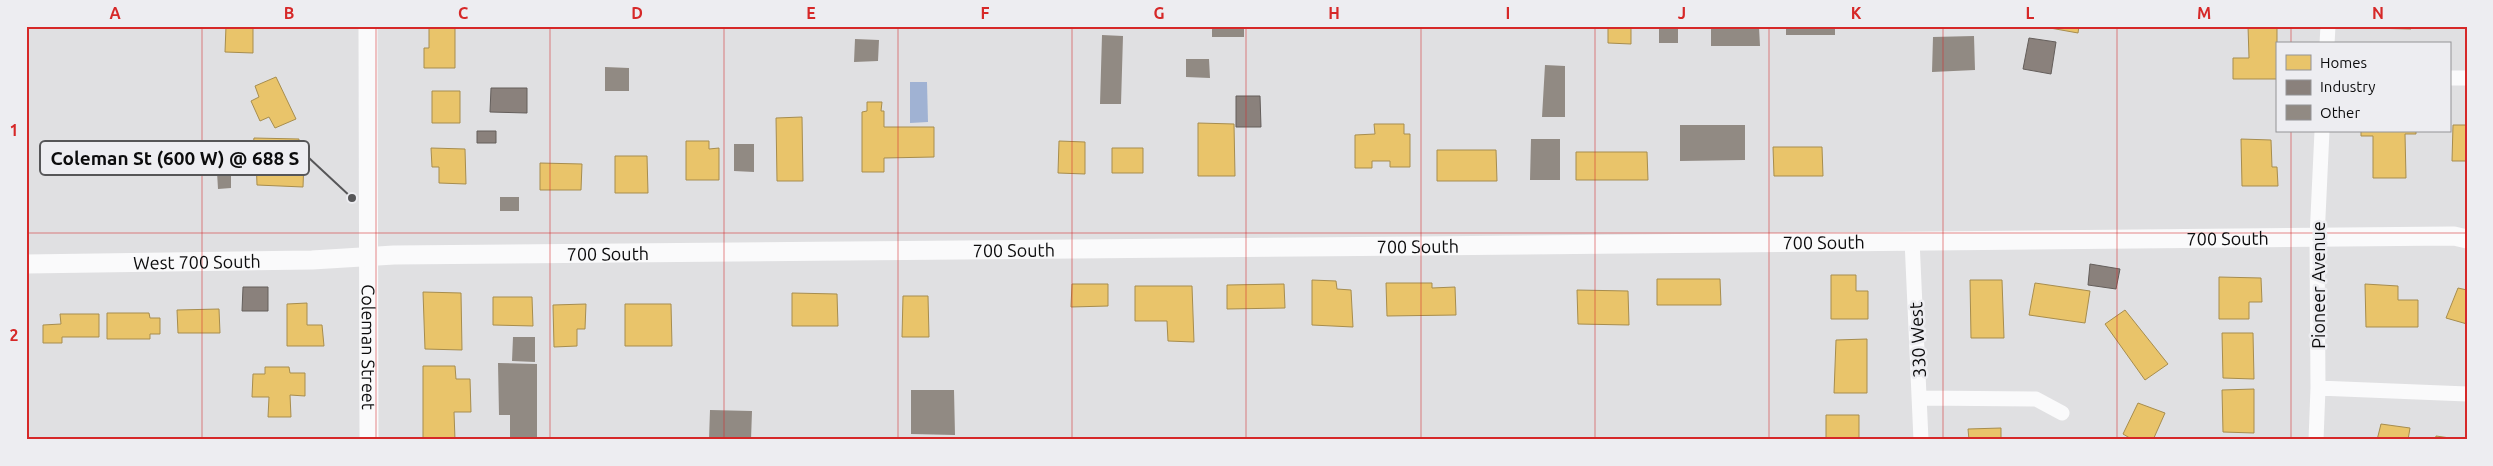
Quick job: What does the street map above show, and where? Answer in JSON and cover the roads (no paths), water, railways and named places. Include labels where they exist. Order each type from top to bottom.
[{"type":"street","name":"Coleman Street","points":[[368,26],[369,440]]},
{"type":"street","points":[[2327,42],[2328,26]]},
{"type":"street","points":[[2450,78],[2467,78]]},
{"type":"street","name":"Pioneer Avenue","points":[[2316,440],[2318,388],[2317,238],[2322,132]]},
{"type":"street","name":"700 South","points":[[369,255],[1304,249],[1912,240],[2454,236],[2467,239]]},
{"type":"street","name":"330 West","points":[[1912,240],[1921,440]]},
{"type":"street","name":"West 700 South","points":[[26,264],[312,260],[369,255]]},
{"type":"street","points":[[2318,388],[2467,394]]},
{"type":"street","points":[[1920,398],[2036,399],[2062,413]]},
{"type":"water","points":[[910,82],[927,82],[928,122],[910,123]]},
{"type":"place","name":"Coleman St (600 W) @ 688 S","points":[[352,198]]}]
